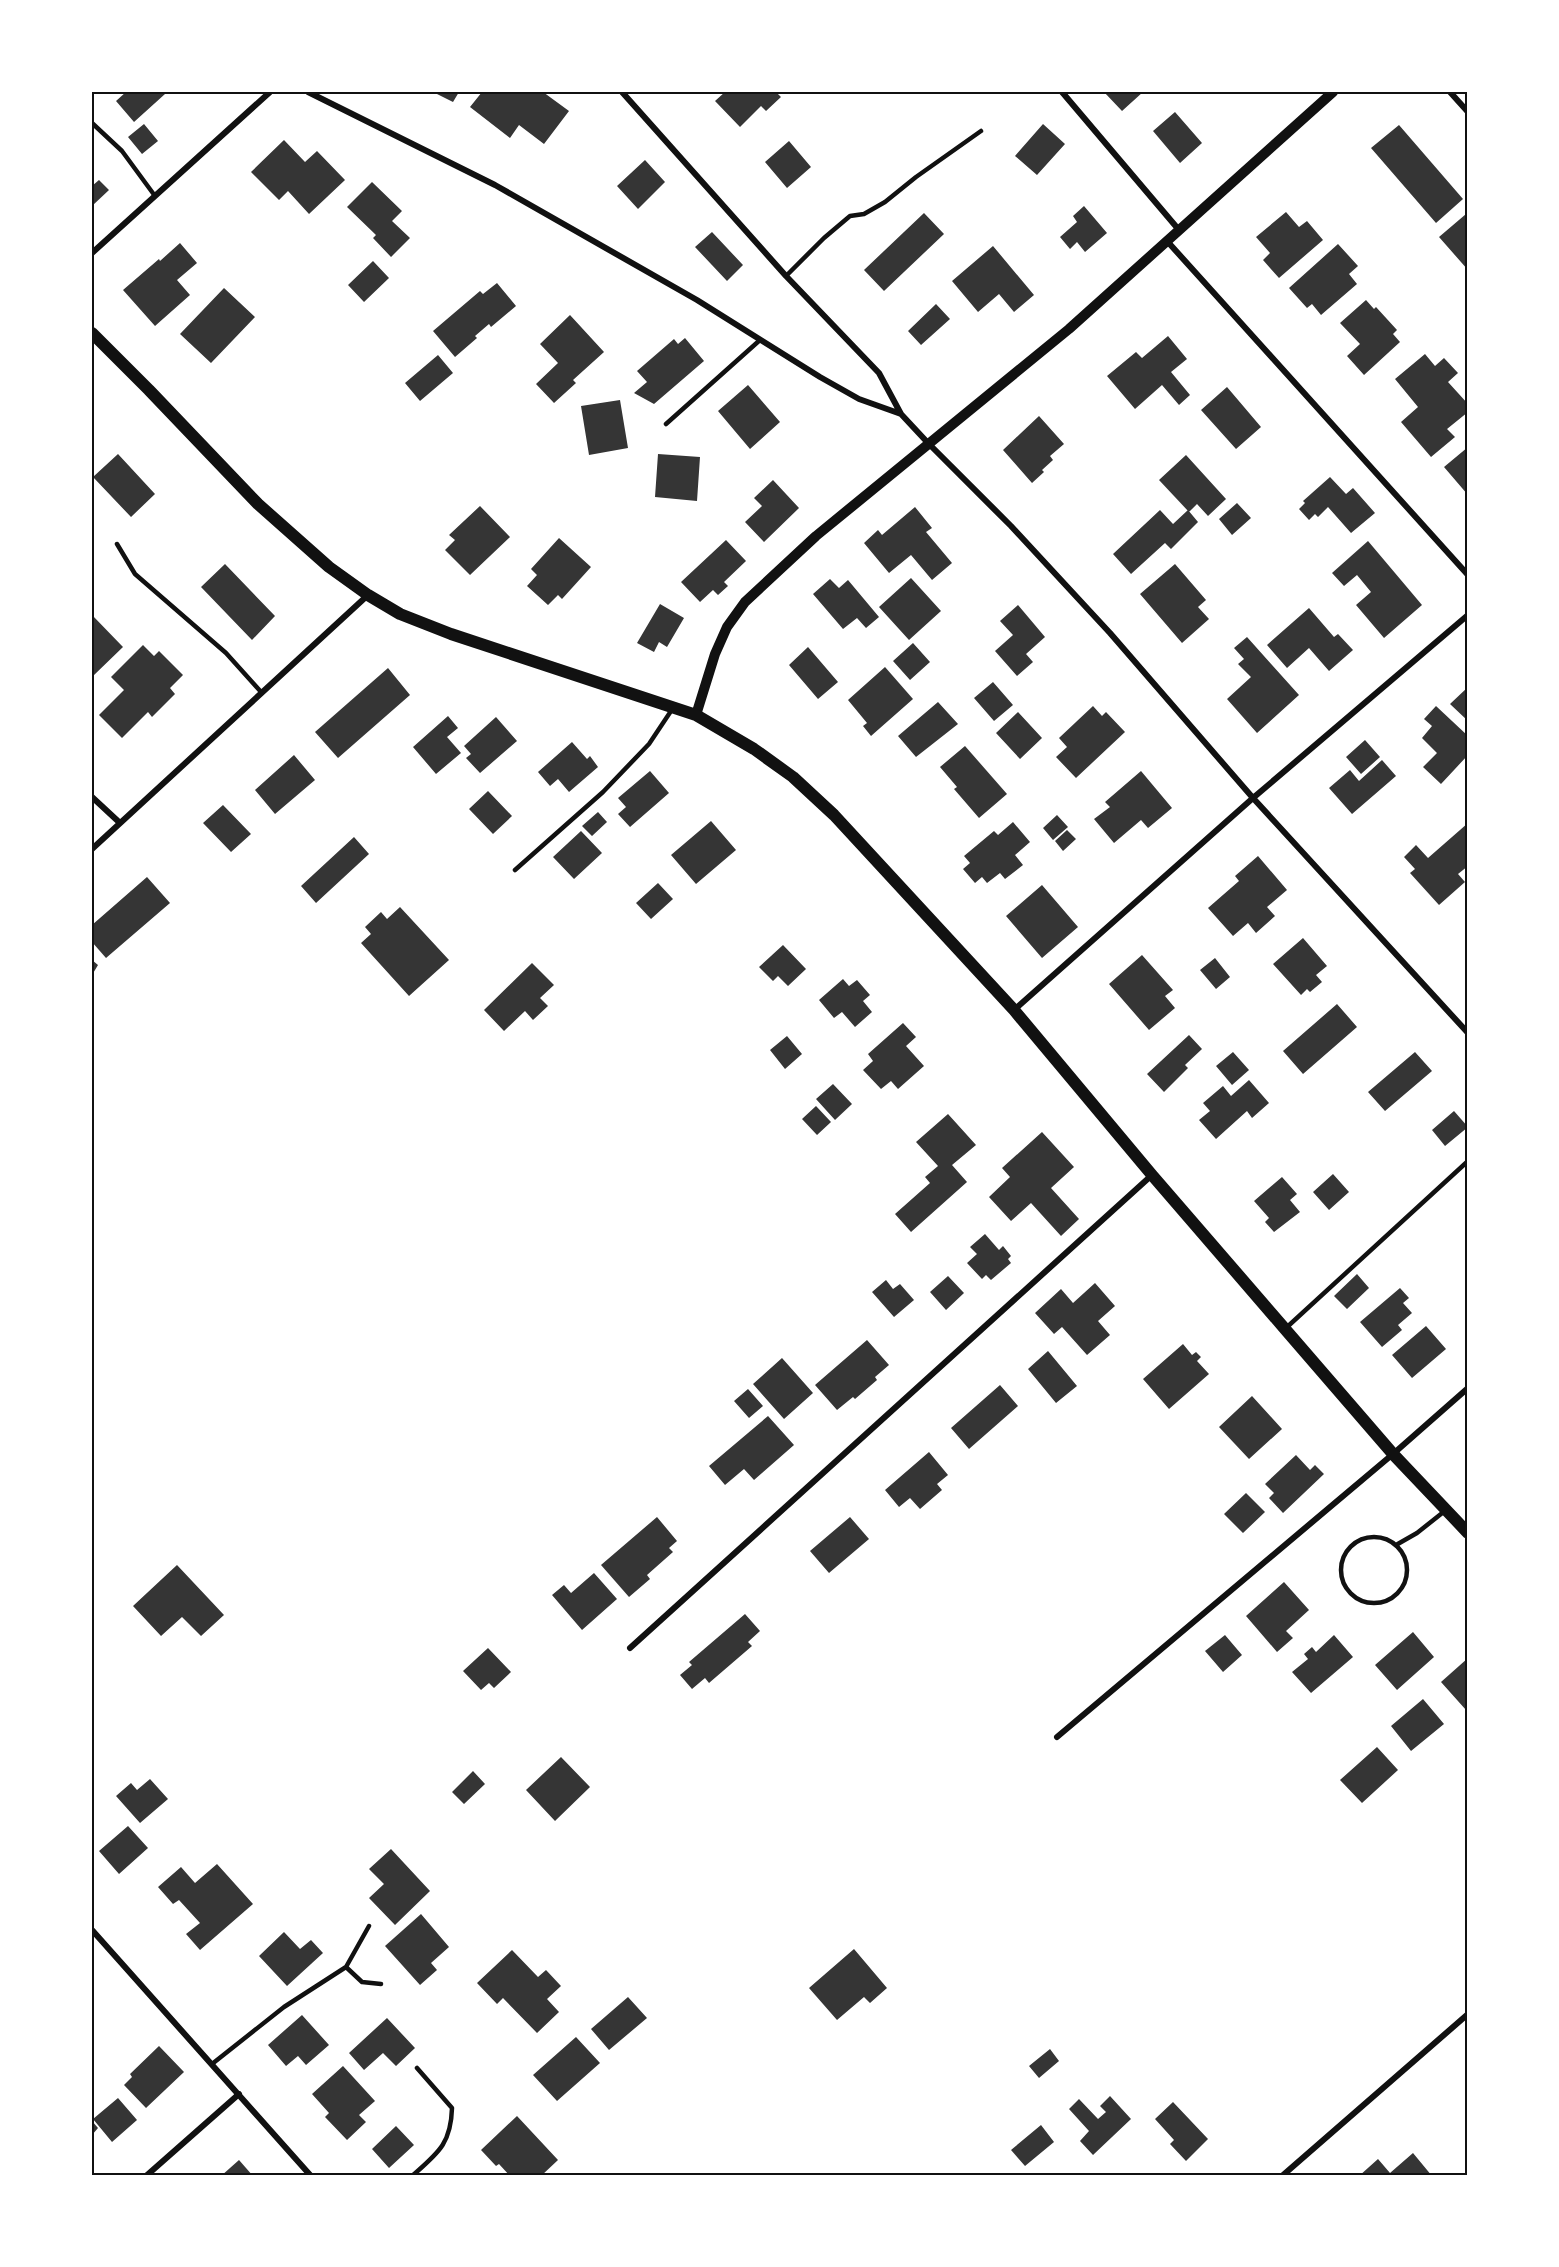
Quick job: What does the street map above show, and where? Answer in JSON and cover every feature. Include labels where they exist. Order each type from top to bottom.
[{"type":"main road","points":[[92,333],[258,504],[329,567],[368,595],[400,614],[451,634],[696,715],[754,749],[810,791],[834,814],[1014,1011],[1393,1454],[1467,1533]]},
{"type":"street","points":[[92,254],[270,92]]},
{"type":"street","points":[[308,92],[495,185],[697,300],[859,399],[901,414]]},
{"type":"street","points":[[625,92],[786,276],[879,373],[901,414],[1011,526],[1102,625],[1253,798],[1467,1033]]},
{"type":"street","points":[[1062,92],[1179,230]]},
{"type":"street","points":[[696,715],[715,654],[727,627],[745,602],[816,536],[1068,329],[1333,92]]},
{"type":"street","points":[[1450,92],[1467,112]]},
{"type":"street","points":[[1166,241],[1467,575]]},
{"type":"street","points":[[92,849],[368,595]]},
{"type":"street","points":[[1014,1011],[1253,798],[1467,615]]},
{"type":"street","points":[[92,797],[120,823]]},
{"type":"street","points":[[630,1648],[1152,1175]]},
{"type":"street","points":[[1057,1737],[1393,1454],[1467,1388]]},
{"type":"street","points":[[93,1933],[311,2175]]},
{"type":"street","points":[[1282,2175],[1467,2014]]},
{"type":"street","points":[[146,2175],[239,2094]]},
{"type":"lane","points":[[92,123],[122,151],[155,195]]},
{"type":"lane","points":[[786,276],[850,216],[864,214],[885,202],[981,131]]},
{"type":"lane","points":[[666,424],[760,340]]},
{"type":"lane","points":[[117,544],[135,574],[226,652],[261,693]]},
{"type":"lane","points":[[515,870],[603,792],[649,744],[673,708]]},
{"type":"lane","points":[[1285,1329],[1467,1161]]},
{"type":"lane","points":[[1396,1545],[1417,1533],[1446,1510]]},
{"type":"lane","points":[[1368,1537],[1387,1539],[1396,1545],[1407,1565],[1402,1587],[1395,1596],[1384,1602],[1373,1604],[1361,1601],[1352,1595],[1344,1586],[1340,1575],[1341,1564],[1350,1546],[1368,1537]]},
{"type":"lane","points":[[212,2064],[284,2007],[346,1967],[369,1926]]},
{"type":"lane","points":[[346,1967],[362,1982],[381,1984]]},
{"type":"lane","points":[[412,2175],[438,2153],[451,2128],[452,2108],[417,2068]]},
{"type":"building","points":[[126,92],[163,92],[165,94],[134,122],[116,101]]},
{"type":"building","points":[[433,92],[459,92],[453,102]]},
{"type":"building","points":[[482,92],[543,92],[569,111],[544,144],[519,125],[510,138],[470,107]]},
{"type":"building","points":[[725,92],[776,92],[781,97],[766,111],[761,106],[740,127],[715,101]]},
{"type":"building","points":[[1104,92],[1143,92],[1122,111]]},
{"type":"building","points":[[1175,112],[1202,143],[1180,163],[1153,131]]},
{"type":"building","points":[[144,124],[158,141],[142,154],[128,137]]},
{"type":"building","points":[[1043,124],[1065,144],[1037,175],[1015,156]]},
{"type":"building","points":[[1399,125],[1463,199],[1436,223],[1371,148]]},
{"type":"building","points":[[284,140],[305,162],[317,151],[345,180],[309,214],[288,191],[279,200],[251,172]]},
{"type":"building","points":[[789,141],[811,167],[787,188],[765,162]]},
{"type":"building","points":[[645,160],[665,182],[638,209],[617,186]]},
{"type":"building","points":[[99,180],[109,190],[92,206],[92,186]]},
{"type":"building","points":[[372,182],[402,211],[392,221],[410,238],[391,257],[373,238],[376,235],[347,207]]},
{"type":"building","points":[[1084,206],[1107,233],[1085,252],[1077,242],[1070,249],[1060,237],[1077,222],[1073,216]]},
{"type":"building","points":[[1286,212],[1299,227],[1307,221],[1323,240],[1279,278],[1263,260],[1270,253],[1256,237]]},
{"type":"building","points":[[924,213],[944,234],[884,291],[864,270]]},
{"type":"building","points":[[1466,214],[1468,216],[1468,270],[1439,237]]},
{"type":"building","points":[[712,232],[743,265],[727,281],[695,247]]},
{"type":"building","points":[[180,243],[197,263],[177,280],[190,295],[155,326],[123,290]]},
{"type":"building","points":[[1338,244],[1358,266],[1349,274],[1357,284],[1321,315],[1312,304],[1307,308],[1289,288]]},
{"type":"building","points":[[993,246],[1034,295],[1014,312],[999,294],[978,312],[952,281]]},
{"type":"building","points":[[373,261],[389,278],[364,302],[348,285]]},
{"type":"building","points":[[497,283],[516,306],[491,327],[489,324],[455,357],[433,331],[480,291],[483,294]]},
{"type":"building","points":[[224,288],[255,317],[211,363],[180,334]]},
{"type":"building","points":[[1366,300],[1374,309],[1376,307],[1397,330],[1393,334],[1400,342],[1364,375],[1347,356],[1360,344],[1340,323]]},
{"type":"building","points":[[936,304],[950,319],[921,345],[908,331]]},
{"type":"building","points":[[570,315],[604,352],[573,380],[576,383],[554,403],[536,384],[558,363],[540,344]]},
{"type":"building","points":[[1168,336],[1187,359],[1171,372],[1190,395],[1179,405],[1162,385],[1135,409],[1107,376],[1136,352],[1142,358]]},
{"type":"building","points":[[685,338],[704,361],[654,404],[634,393],[647,382],[637,371],[674,339],[678,344]]},
{"type":"building","points":[[1425,354],[1435,366],[1444,358],[1458,373],[1448,382],[1468,404],[1468,412],[1447,429],[1455,437],[1431,457],[1401,422],[1418,407],[1395,379]]},
{"type":"building","points":[[438,355],[453,373],[420,401],[405,383]]},
{"type":"building","points":[[748,385],[780,422],[750,449],[718,411]]},
{"type":"building","points":[[1227,387],[1261,427],[1236,449],[1201,410]]},
{"type":"building","points":[[620,400],[628,448],[589,455],[581,406]]},
{"type":"building","points":[[1039,416],[1064,444],[1050,456],[1053,460],[1032,483],[1003,450]]},
{"type":"building","points":[[1468,447],[1468,495],[1444,467]]},
{"type":"building","points":[[118,454],[155,494],[131,517],[93,477]]},
{"type":"building","points":[[658,454],[700,457],[697,501],[655,497]]},
{"type":"building","points":[[1186,455],[1226,499],[1208,516],[1197,504],[1189,512],[1159,480]]},
{"type":"building","points":[[1330,477],[1346,494],[1353,488],[1375,513],[1351,533],[1328,507],[1318,517],[1315,514],[1309,520],[1299,509],[1305,503],[1303,501]]},
{"type":"building","points":[[773,480],[799,508],[764,542],[745,522],[762,506],[754,498]]},
{"type":"building","points":[[1237,503],[1251,518],[1232,535],[1219,519]]},
{"type":"building","points":[[480,506],[510,537],[470,575],[445,550],[455,540],[449,535]]},
{"type":"building","points":[[915,507],[932,528],[926,532],[952,563],[932,580],[911,555],[889,573],[864,543],[878,530],[882,535]]},
{"type":"building","points":[[1160,510],[1173,524],[1188,510],[1198,522],[1171,549],[1165,543],[1131,574],[1113,554]]},
{"type":"building","points":[[559,538],[591,567],[562,599],[558,595],[548,605],[527,586],[537,575],[531,569]]},
{"type":"building","points":[[726,540],[746,561],[724,582],[728,586],[718,595],[713,590],[700,602],[681,582]]},
{"type":"building","points":[[1368,541],[1422,605],[1384,638],[1356,605],[1371,592],[1357,575],[1344,586],[1332,573]]},
{"type":"building","points":[[225,564],[275,616],[252,640],[201,587]]},
{"type":"building","points":[[1175,564],[1206,600],[1198,607],[1209,619],[1182,643],[1140,594]]},
{"type":"building","points":[[911,578],[941,611],[909,640],[879,607]]},
{"type":"building","points":[[830,579],[839,588],[848,580],[879,617],[866,628],[857,618],[843,629],[813,594]]},
{"type":"building","points":[[660,604],[684,618],[667,647],[659,642],[654,652],[637,643]]},
{"type":"building","points":[[1018,605],[1045,637],[1026,654],[1033,662],[1017,676],[995,651],[1013,635],[1000,621]]},
{"type":"building","points":[[1309,608],[1334,637],[1338,634],[1353,650],[1329,671],[1309,648],[1287,668],[1267,645]]},
{"type":"building","points":[[92,615],[123,647],[93,676],[92,674]]},
{"type":"building","points":[[1247,637],[1299,695],[1257,733],[1227,699],[1251,677],[1238,664],[1244,659],[1234,648]]},
{"type":"building","points":[[913,643],[930,662],[910,680],[893,661]]},
{"type":"building","points":[[143,645],[154,656],[159,651],[183,675],[170,688],[175,694],[152,717],[148,712],[122,738],[99,715],[124,690],[111,677]]},
{"type":"building","points":[[808,647],[838,682],[818,699],[789,665]]},
{"type":"building","points":[[885,667],[913,699],[871,736],[863,726],[867,723],[848,700]]},
{"type":"building","points":[[388,668],[410,695],[338,758],[315,732]]},
{"type":"building","points":[[993,682],[1013,705],[994,721],[974,698]]},
{"type":"building","points":[[1468,687],[1468,721],[1450,704]]},
{"type":"building","points":[[938,702],[958,724],[916,757],[898,736]]},
{"type":"building","points":[[1093,706],[1102,716],[1106,712],[1125,732],[1076,778],[1056,757],[1067,747],[1059,738]]},
{"type":"building","points":[[1436,706],[1468,736],[1468,755],[1441,784],[1423,767],[1437,753],[1422,738],[1432,726],[1424,719]]},
{"type":"building","points":[[1018,712],[1042,738],[1020,759],[996,733]]},
{"type":"building","points":[[448,716],[458,728],[447,737],[461,753],[436,774],[413,747]]},
{"type":"building","points":[[496,717],[517,741],[480,773],[466,758],[471,754],[464,746]]},
{"type":"building","points":[[1365,740],[1380,757],[1361,774],[1346,757]]},
{"type":"building","points":[[572,742],[587,759],[590,756],[598,767],[569,792],[558,779],[550,786],[538,772]]},
{"type":"building","points":[[965,746],[1007,794],[979,818],[954,789],[957,787],[940,767]]},
{"type":"building","points":[[294,755],[315,780],[275,814],[255,790]]},
{"type":"building","points":[[1382,760],[1396,776],[1352,814],[1329,788],[1350,770],[1359,781]]},
{"type":"building","points":[[650,771],[669,793],[630,827],[618,814],[626,807],[618,798]]},
{"type":"building","points":[[1141,771],[1172,808],[1148,828],[1141,820],[1114,843],[1094,819],[1110,807],[1105,802]]},
{"type":"building","points":[[488,791],[512,816],[493,834],[469,809]]},
{"type":"building","points":[[223,805],[251,834],[231,852],[203,823]]},
{"type":"building","points":[[598,812],[607,822],[592,836],[582,826]]},
{"type":"building","points":[[1057,815],[1068,827],[1053,840],[1043,828]]},
{"type":"building","points":[[711,821],[736,850],[696,884],[671,855]]},
{"type":"building","points":[[1013,822],[1030,842],[1015,855],[1023,865],[1005,879],[1000,873],[987,883],[982,877],[975,883],[963,869],[970,863],[964,856],[994,831],[998,835]]},
{"type":"building","points":[[1468,823],[1468,866],[1458,874],[1465,882],[1439,905],[1410,873],[1415,869],[1404,857],[1416,845],[1428,858]]},
{"type":"building","points":[[1067,830],[1076,839],[1063,851],[1055,841]]},
{"type":"building","points":[[581,831],[602,853],[574,879],[553,857]]},
{"type":"building","points":[[354,837],[369,854],[316,903],[301,886]]},
{"type":"building","points":[[1258,856],[1287,890],[1267,907],[1275,916],[1256,933],[1248,923],[1233,936],[1208,908],[1239,881],[1235,876]]},
{"type":"building","points":[[147,877],[170,903],[106,958],[92,942],[92,925]]},
{"type":"building","points":[[658,883],[673,899],[651,919],[636,903]]},
{"type":"building","points":[[1042,885],[1078,927],[1042,958],[1006,916]]},
{"type":"building","points":[[400,907],[449,960],[409,996],[361,943],[371,934],[365,927],[381,912],[387,919]]},
{"type":"building","points":[[1303,938],[1327,966],[1316,975],[1322,982],[1310,992],[1307,989],[1301,995],[1273,964]]},
{"type":"building","points":[[783,945],[806,969],[788,986],[778,976],[773,981],[759,967]]},
{"type":"building","points":[[1142,955],[1173,990],[1165,996],[1175,1008],[1149,1030],[1109,984]]},
{"type":"building","points":[[1215,958],[1230,977],[1216,989],[1200,970]]},
{"type":"building","points":[[92,960],[98,965],[92,975]]},
{"type":"building","points":[[532,963],[554,985],[540,998],[548,1006],[533,1020],[525,1011],[504,1031],[484,1010]]},
{"type":"building","points":[[843,979],[849,986],[857,980],[870,995],[863,1001],[872,1012],[855,1027],[842,1012],[834,1018],[819,1000]]},
{"type":"building","points":[[1337,1004],[1357,1027],[1303,1074],[1283,1051]]},
{"type":"building","points":[[903,1023],[916,1037],[906,1046],[924,1066],[898,1089],[891,1081],[881,1089],[863,1070],[873,1061],[868,1054]]},
{"type":"building","points":[[1189,1035],[1202,1049],[1185,1065],[1188,1068],[1164,1092],[1147,1074]]},
{"type":"building","points":[[787,1036],[802,1054],[785,1069],[770,1050]]},
{"type":"building","points":[[1233,1052],[1249,1070],[1232,1085],[1216,1066]]},
{"type":"building","points":[[1415,1052],[1432,1071],[1385,1111],[1368,1092]]},
{"type":"building","points":[[1249,1080],[1269,1103],[1252,1118],[1247,1111],[1216,1139],[1199,1120],[1210,1111],[1203,1103],[1223,1086],[1231,1096]]},
{"type":"building","points":[[833,1084],[852,1104],[835,1120],[816,1099]]},
{"type":"building","points":[[816,1106],[831,1122],[817,1135],[802,1119]]},
{"type":"building","points":[[1454,1111],[1468,1127],[1445,1146],[1432,1130]]},
{"type":"building","points":[[948,1114],[976,1145],[952,1165],[967,1182],[911,1232],[895,1214],[930,1183],[925,1177],[938,1166],[916,1142]]},
{"type":"building","points":[[1042,1132],[1074,1167],[1051,1188],[1079,1219],[1061,1236],[1031,1203],[1011,1221],[989,1197],[1010,1177],[1002,1168]]},
{"type":"building","points":[[1333,1174],[1349,1192],[1329,1210],[1313,1192]]},
{"type":"building","points":[[1282,1177],[1297,1194],[1290,1200],[1300,1212],[1274,1232],[1265,1222],[1269,1218],[1254,1201]]},
{"type":"building","points":[[985,1234],[999,1250],[1003,1246],[1011,1256],[1008,1259],[1011,1263],[991,1280],[986,1275],[982,1279],[967,1263],[977,1254],[970,1247]]},
{"type":"building","points":[[1357,1274],[1369,1288],[1347,1309],[1334,1296]]},
{"type":"building","points":[[948,1276],[964,1293],[946,1310],[930,1292]]},
{"type":"building","points":[[886,1280],[893,1289],[900,1284],[914,1300],[894,1317],[872,1292]]},
{"type":"building","points":[[1095,1283],[1115,1306],[1098,1321],[1110,1335],[1087,1355],[1062,1327],[1054,1334],[1035,1313],[1061,1289],[1073,1303]]},
{"type":"building","points":[[1400,1288],[1409,1298],[1403,1303],[1412,1313],[1398,1325],[1402,1330],[1382,1347],[1360,1322]]},
{"type":"building","points":[[1426,1326],[1446,1349],[1412,1378],[1392,1355]]},
{"type":"building","points":[[867,1340],[889,1365],[875,1377],[877,1380],[855,1399],[853,1397],[837,1410],[815,1385]]},
{"type":"building","points":[[1183,1344],[1192,1355],[1196,1352],[1201,1357],[1197,1361],[1209,1374],[1169,1409],[1143,1379]]},
{"type":"building","points":[[1048,1351],[1077,1386],[1056,1403],[1028,1369]]},
{"type":"building","points":[[782,1358],[813,1393],[784,1419],[753,1384]]},
{"type":"building","points":[[1000,1385],[1018,1406],[969,1449],[951,1428]]},
{"type":"building","points":[[748,1389],[763,1406],[749,1418],[734,1401]]},
{"type":"building","points":[[1252,1396],[1282,1429],[1249,1459],[1219,1427]]},
{"type":"building","points":[[768,1416],[794,1445],[754,1480],[744,1469],[725,1485],[709,1466]]},
{"type":"building","points":[[929,1452],[948,1475],[937,1484],[942,1490],[920,1509],[910,1498],[899,1507],[885,1490]]},
{"type":"building","points":[[1296,1455],[1310,1470],[1315,1465],[1324,1474],[1283,1513],[1269,1498],[1274,1493],[1265,1484]]},
{"type":"building","points":[[1246,1493],[1265,1512],[1243,1533],[1224,1514]]},
{"type":"building","points":[[657,1517],[677,1541],[669,1548],[673,1552],[647,1575],[650,1579],[629,1597],[601,1565]]},
{"type":"building","points":[[850,1517],[869,1539],[829,1573],[810,1551]]},
{"type":"building","points":[[177,1565],[224,1615],[201,1636],[182,1617],[161,1636],[133,1606]]},
{"type":"building","points":[[594,1573],[617,1599],[582,1630],[552,1595],[564,1585],[571,1593]]},
{"type":"building","points":[[1284,1582],[1309,1610],[1286,1631],[1293,1638],[1277,1652],[1246,1616]]},
{"type":"building","points":[[745,1614],[760,1631],[748,1642],[752,1646],[709,1683],[705,1678],[692,1689],[680,1675],[692,1665],[689,1662]]},
{"type":"building","points":[[1413,1632],[1434,1657],[1397,1690],[1375,1665]]},
{"type":"building","points":[[1225,1635],[1242,1655],[1223,1672],[1205,1651]]},
{"type":"building","points":[[1334,1635],[1353,1657],[1311,1693],[1292,1672],[1308,1659],[1304,1654],[1312,1647],[1316,1652]]},
{"type":"building","points":[[488,1648],[511,1672],[494,1688],[489,1683],[481,1690],[463,1671]]},
{"type":"building","points":[[1468,1658],[1468,1709],[1466,1710],[1441,1682]]},
{"type":"building","points":[[1423,1699],[1444,1724],[1411,1751],[1391,1726]]},
{"type":"building","points":[[1377,1747],[1398,1770],[1362,1803],[1340,1780]]},
{"type":"building","points":[[561,1757],[590,1787],[555,1821],[526,1790]]},
{"type":"building","points":[[473,1771],[485,1784],[464,1804],[452,1792]]},
{"type":"building","points":[[150,1779],[168,1799],[140,1823],[116,1796],[131,1783],[137,1790]]},
{"type":"building","points":[[128,1826],[148,1848],[119,1874],[99,1851]]},
{"type":"building","points":[[391,1849],[430,1891],[395,1925],[369,1898],[384,1884],[369,1869]]},
{"type":"building","points":[[217,1864],[253,1904],[200,1950],[186,1934],[200,1923],[179,1900],[173,1904],[158,1887],[181,1867],[195,1883]]},
{"type":"building","points":[[421,1914],[449,1947],[431,1963],[437,1970],[420,1985],[385,1946]]},
{"type":"building","points":[[284,1932],[300,1949],[311,1940],[323,1953],[287,1986],[259,1956]]},
{"type":"building","points":[[854,1949],[887,1988],[870,2003],[864,1997],[837,2020],[809,1988]]},
{"type":"building","points":[[512,1950],[538,1977],[546,1970],[561,1986],[547,1999],[559,2012],[537,2033],[503,1998],[497,2004],[477,1983]]},
{"type":"building","points":[[628,1997],[647,2018],[609,2050],[591,2029]]},
{"type":"building","points":[[302,2015],[329,2045],[306,2065],[298,2056],[286,2066],[268,2045]]},
{"type":"building","points":[[387,2018],[415,2048],[396,2066],[383,2053],[364,2070],[349,2053]]},
{"type":"building","points":[[576,2037],[600,2063],[557,2101],[533,2075]]},
{"type":"building","points":[[159,2046],[184,2072],[146,2108],[124,2085],[132,2077],[130,2074]]},
{"type":"building","points":[[1050,2049],[1059,2061],[1039,2078],[1029,2066]]},
{"type":"building","points":[[343,2066],[375,2101],[359,2115],[366,2122],[347,2140],[325,2117],[329,2113],[312,2094]]},
{"type":"building","points":[[1110,2096],[1131,2119],[1093,2155],[1080,2141],[1089,2131],[1069,2109],[1079,2099],[1098,2119],[1106,2112],[1100,2106]]},
{"type":"building","points":[[118,2098],[137,2120],[112,2142],[93,2119]]},
{"type":"building","points":[[1173,2102],[1208,2139],[1186,2161],[1170,2144],[1174,2140],[1155,2119]]},
{"type":"building","points":[[517,2116],[558,2160],[541,2176],[510,2176],[499,2164],[496,2166],[481,2150]]},
{"type":"building","points":[[92,2121],[98,2128],[92,2135]]},
{"type":"building","points":[[1041,2125],[1054,2142],[1025,2166],[1011,2150]]},
{"type":"building","points":[[396,2126],[414,2145],[389,2168],[372,2149]]},
{"type":"building","points":[[1413,2153],[1432,2176],[1359,2176],[1378,2159],[1390,2173]]},
{"type":"building","points":[[239,2160],[253,2176],[221,2176]]}]
